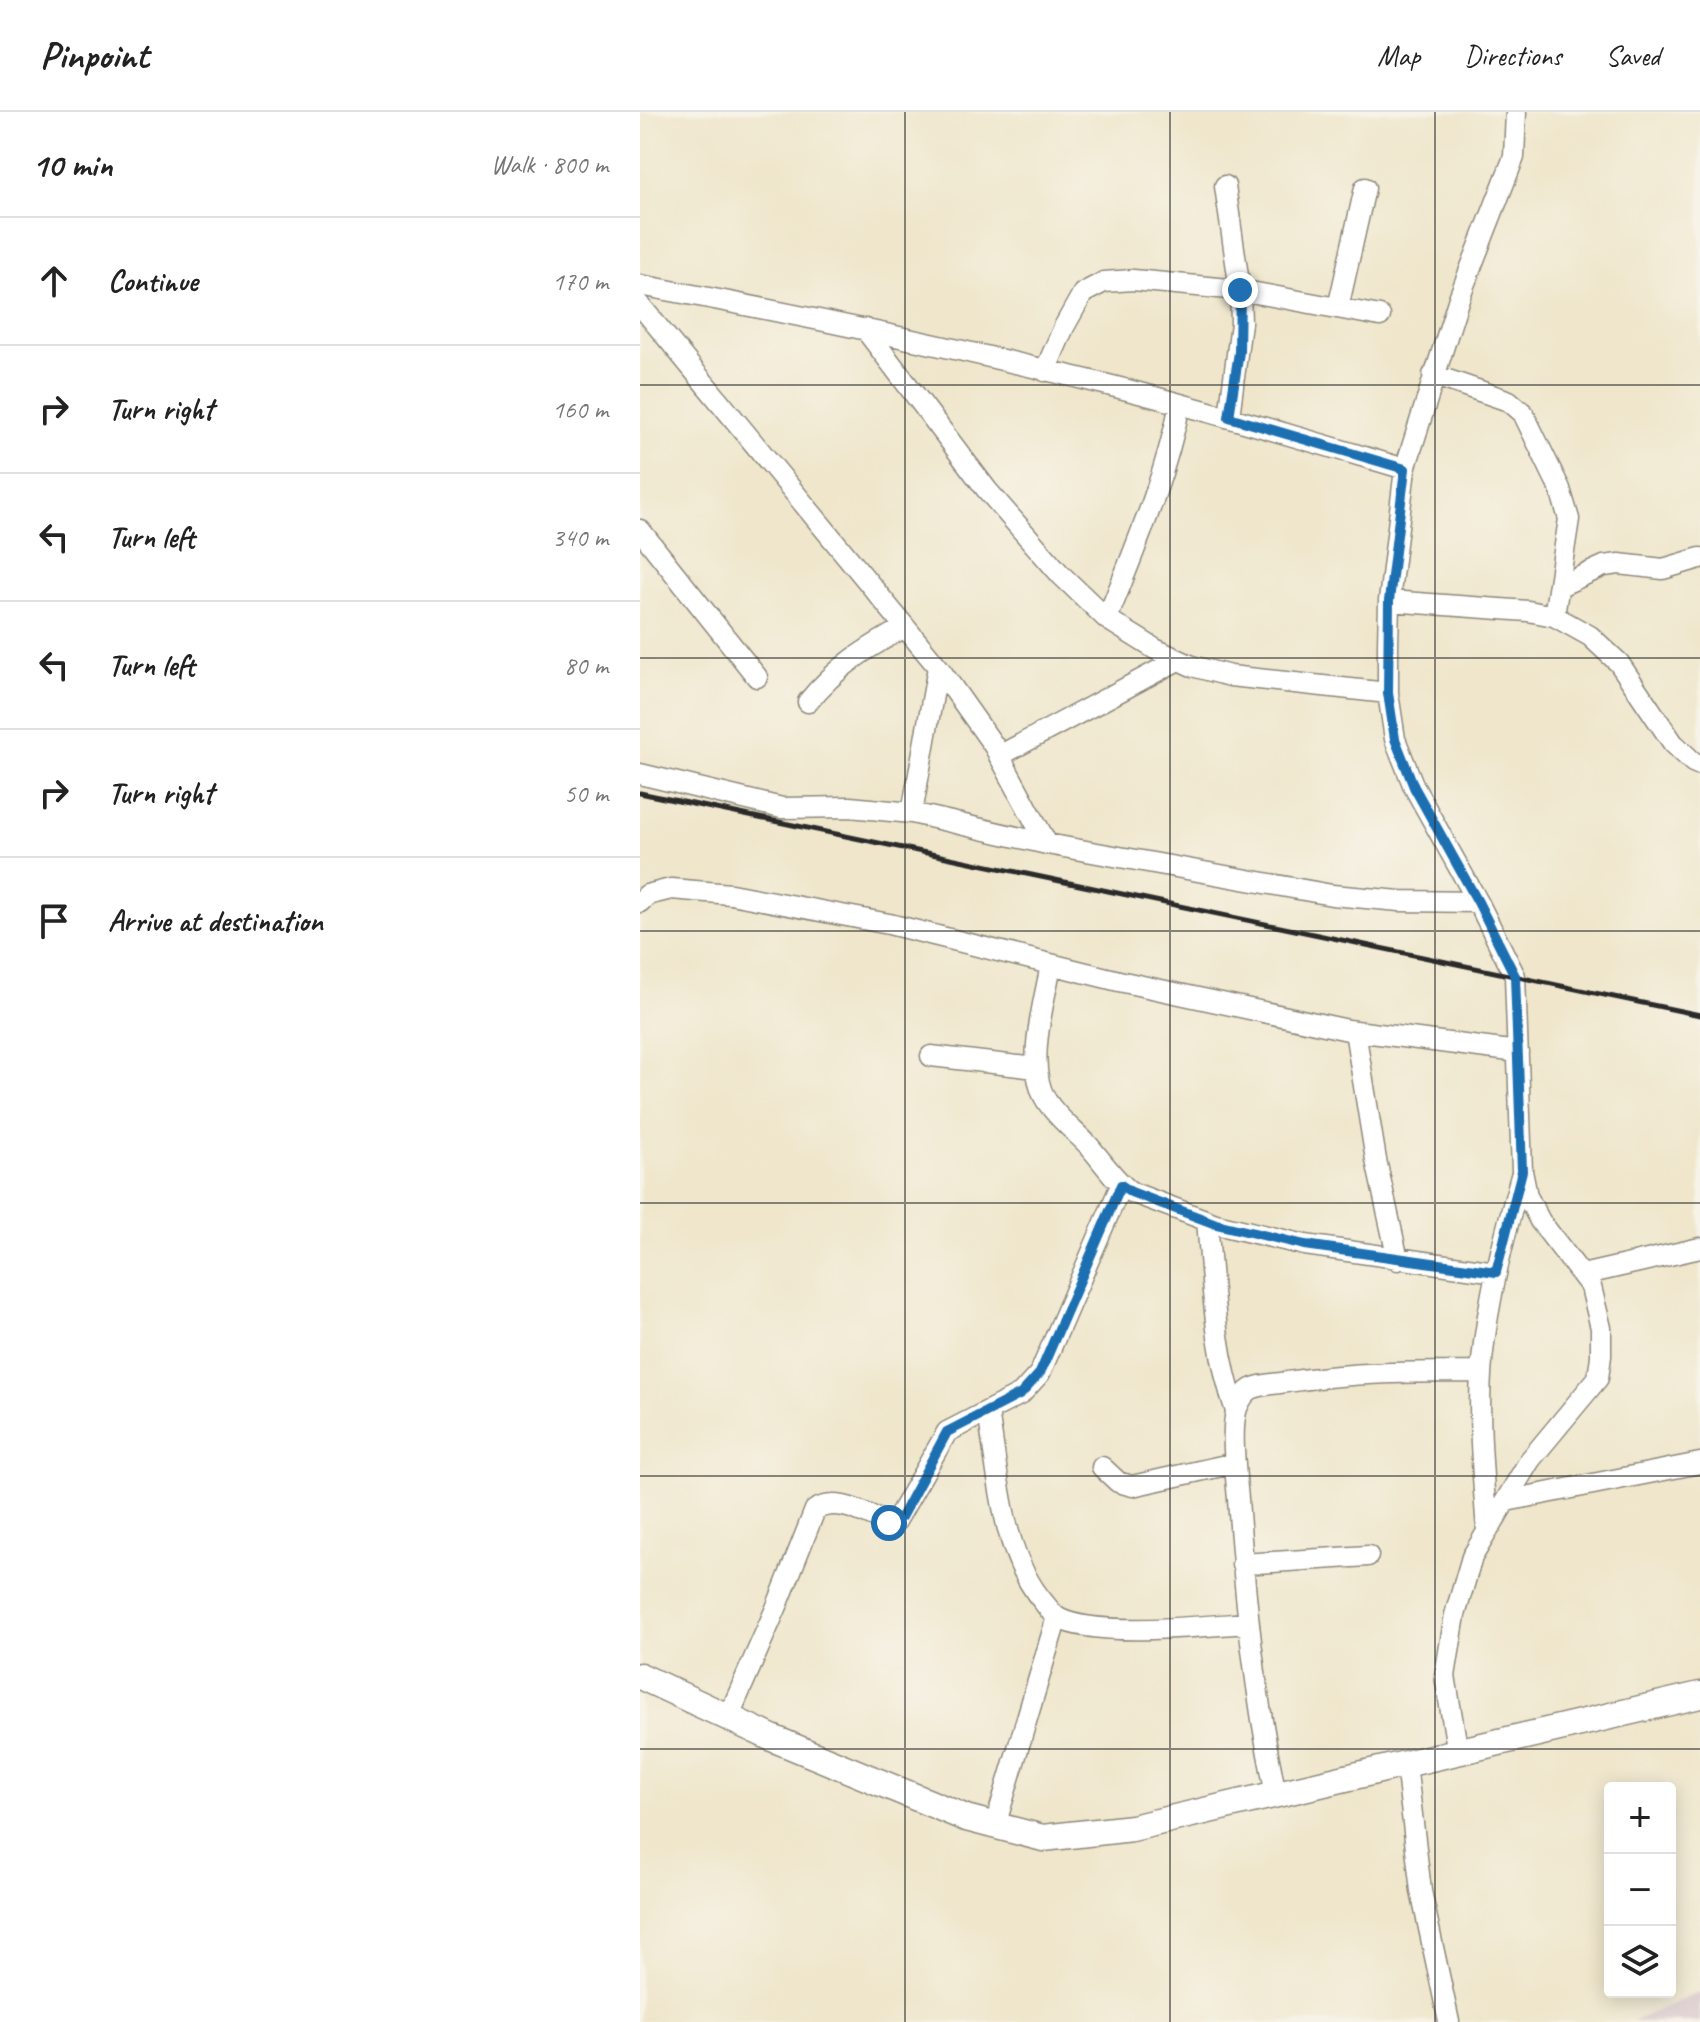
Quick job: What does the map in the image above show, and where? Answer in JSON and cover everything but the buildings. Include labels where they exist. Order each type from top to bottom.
[{"type":"main road","points":[[640,1676],[728,1718],[966,1818],[1043,1838],[1132,1828],[1700,1695]]},
{"type":"street","points":[[1458,1753],[1445,1676],[1455,1615],[1472,1557],[1530,1460],[1598,1378],[1601,1328],[1591,1287],[1540,1221],[1527,1196],[1522,1171],[1515,976],[1414,787],[1395,739],[1388,693],[1389,601],[1405,469],[1459,298],[1514,157],[1516,112]]},
{"type":"street","points":[[1225,186],[1240,290],[1239,352],[1229,417]]},
{"type":"street","points":[[1338,308],[1365,188]]},
{"type":"street","points":[[1045,371],[1083,293],[1104,282],[1133,280],[1240,290],[1380,316]]},
{"type":"street","points":[[640,285],[865,329],[1045,371],[1229,417],[1405,469]]},
{"type":"street","points":[[640,305],[938,667],[999,756],[1047,844]]},
{"type":"street","points":[[865,329],[987,490],[1061,575],[1107,619],[1155,649],[1192,666],[1230,676],[1388,693]]},
{"type":"street","points":[[1433,375],[1509,401],[1523,413],[1560,489],[1569,519],[1554,616]]},
{"type":"street","points":[[1107,619],[1150,514],[1171,451],[1180,404]]},
{"type":"street","points":[[640,530],[757,677]]},
{"type":"street","points":[[1560,586],[1604,566],[1619,564],[1663,569],[1700,558]]},
{"type":"street","points":[[1389,601],[1528,611],[1554,616],[1590,636],[1619,663],[1673,743],[1700,765]]},
{"type":"street","points":[[808,702],[853,656],[905,627]]},
{"type":"street","points":[[999,756],[1178,660]]},
{"type":"street","points":[[912,813],[938,667]]},
{"type":"street","points":[[640,774],[782,808],[864,808],[912,813],[1047,844],[1332,895],[1400,901],[1478,902]]},
{"type":"street","points":[[640,902],[647,895],[671,889],[731,894],[889,924],[1051,965],[1355,1031],[1518,1052]]},
{"type":"street","points":[[1051,965],[1038,1036],[1036,1068],[1040,1087],[1047,1101],[1121,1185],[1131,1192],[1207,1221],[1305,1245],[1496,1272]]},
{"type":"street","points":[[1355,1031],[1376,1160],[1398,1260]]},
{"type":"street","points":[[931,1056],[1036,1068]]},
{"type":"street","points":[[1487,1531],[1481,1372],[1496,1272],[1522,1171]]},
{"type":"street","points":[[728,1718],[815,1510],[831,1504],[889,1523],[896,1521],[947,1432],[1021,1394],[1040,1373],[1121,1185]]},
{"type":"street","points":[[1207,1221],[1218,1337],[1225,1378],[1236,1411],[1235,1463],[1248,1623],[1263,1734],[1276,1794]]},
{"type":"street","points":[[1582,1275],[1700,1248]]},
{"type":"street","points":[[1236,1411],[1251,1389],[1315,1377],[1481,1372]]},
{"type":"street","points":[[988,1412],[1012,1544],[1022,1572],[1035,1593],[1057,1617],[1085,1625],[1145,1629],[1248,1623]]},
{"type":"street","points":[[1102,1467],[1118,1482],[1132,1486],[1235,1463]]},
{"type":"street","points":[[1506,1501],[1700,1463]]},
{"type":"street","points":[[1242,1564],[1368,1556]]},
{"type":"street","points":[[995,1826],[1057,1617]]},
{"type":"street","points":[[1406,1764],[1421,1891],[1449,2022]]},
{"type":"shaded area","points":[[1700,1992],[1700,2022],[1631,2022]]},
{"type":"railway","points":[[640,793],[1700,1015]]},
{"type":"route","points":[[889,1523],[901,1517],[947,1432],[1021,1394],[1040,1373],[1121,1185],[1131,1192],[1216,1224],[1305,1245],[1496,1272],[1522,1171],[1515,976],[1414,787],[1395,739],[1388,693],[1389,601],[1405,469],[1229,417],[1239,352],[1240,290]]}]
